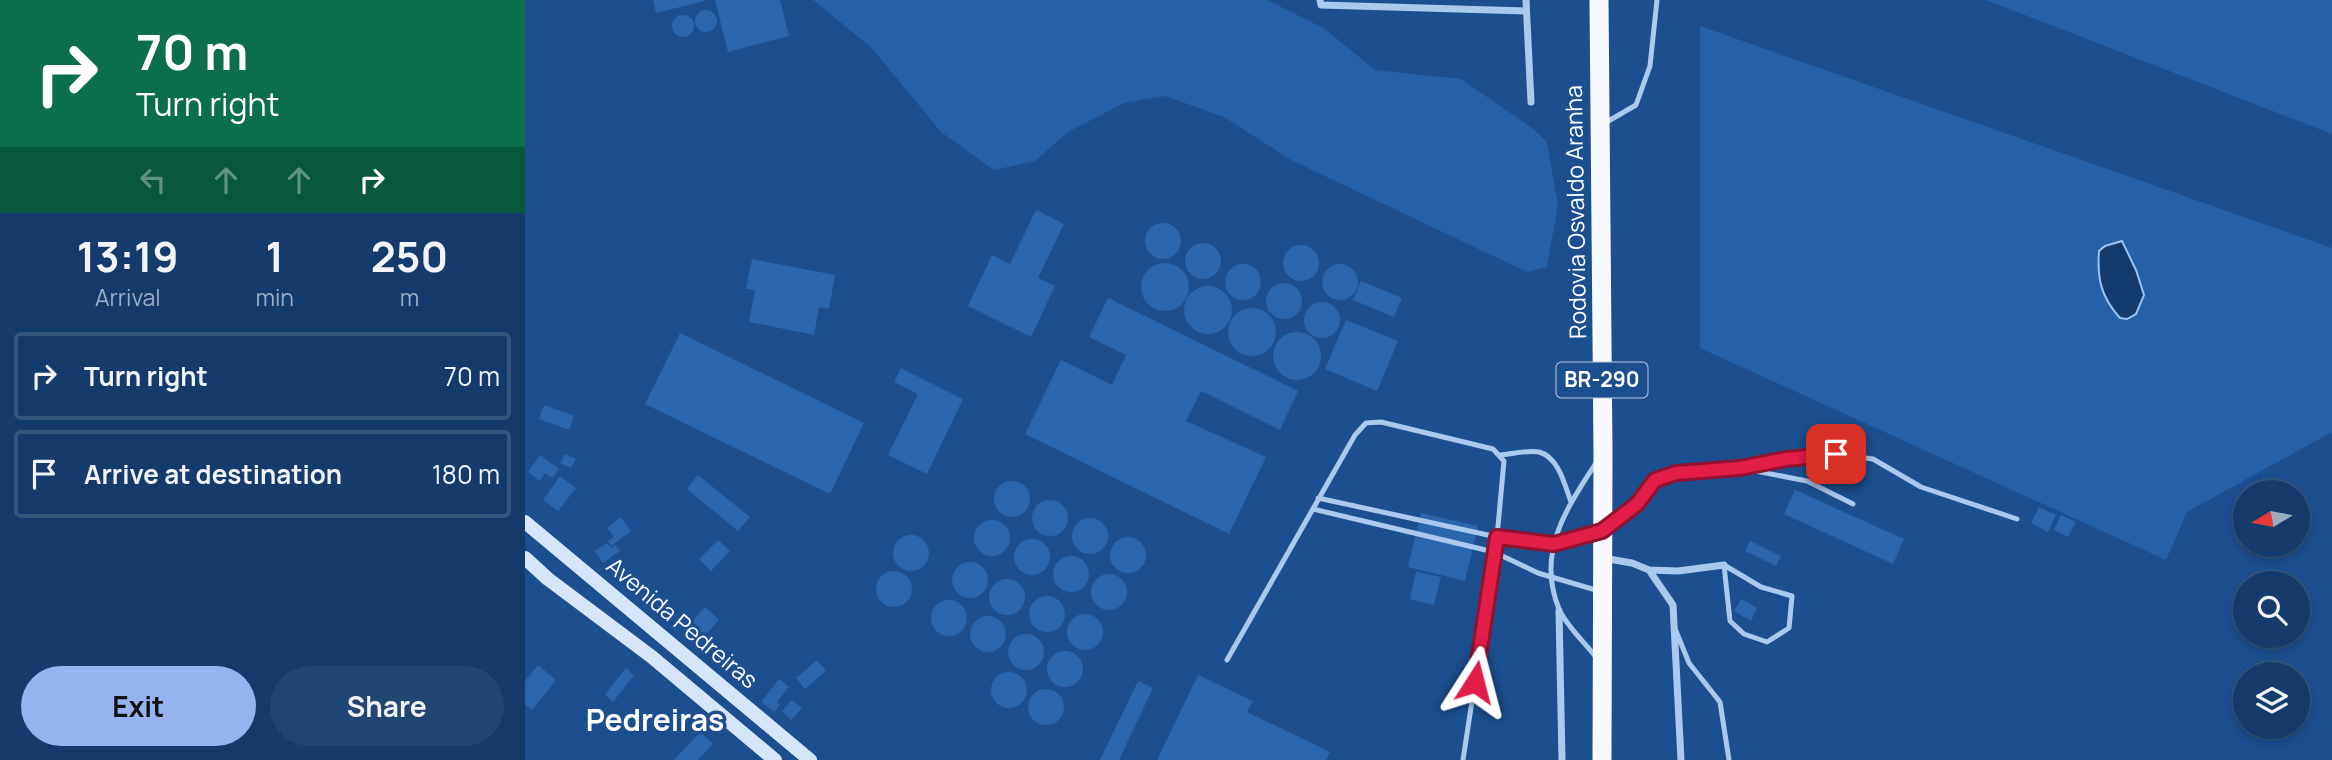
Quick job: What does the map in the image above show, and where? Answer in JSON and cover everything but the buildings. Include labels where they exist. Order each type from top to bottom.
[{"type":"highway","name":"Rodovia Osvaldo Aranha","points":[[1598,0],[1603,453],[1602,760]]},
{"type":"main road","name":"Avenida Pedreiras","points":[[525,522],[810,760]]},
{"type":"main road","name":"Avenida Pedreiras","points":[[525,558],[548,579],[652,657],[775,760]]},
{"type":"main road","points":[[586,607],[601,585]]},
{"type":"main road","points":[[785,760],[795,747]]},
{"type":"street","points":[[1526,0],[1531,102]]},
{"type":"street","points":[[1320,3],[1527,11]]},
{"type":"street","points":[[1602,531],[1637,504],[1655,480],[1676,473],[1702,471]]},
{"type":"street","points":[[1602,558],[1632,563],[1649,570],[1678,571],[1724,565]]},
{"type":"street","points":[[1649,570],[1673,605],[1681,760]]},
{"type":"street","points":[[1559,611],[1562,760]]},
{"type":"lane","points":[[1600,126],[1636,104],[1650,66],[1657,0]]},
{"type":"lane","points":[[1227,660],[1318,498],[1355,435],[1366,423],[1381,422],[1493,449],[1504,461],[1497,537],[1463,760]]},
{"type":"lane","points":[[1500,455],[1536,452],[1545,454],[1560,472],[1571,502]]},
{"type":"lane","points":[[1602,664],[1559,611],[1550,577],[1560,521],[1603,453]]},
{"type":"lane","points":[[1702,471],[1836,454],[1873,459],[1921,487],[2017,519]]},
{"type":"lane","points":[[1740,468],[1807,481],[1853,504]]},
{"type":"lane","points":[[1318,498],[1497,537],[1554,544],[1602,531]]},
{"type":"lane","points":[[1313,509],[1494,552],[1550,577],[1602,592]]},
{"type":"lane","points":[[1724,565],[1761,587],[1792,596],[1789,628],[1767,642],[1744,634],[1737,628],[1730,621],[1724,565]]},
{"type":"lane","points":[[1676,631],[1689,663],[1720,702],[1729,760]]},
{"type":"shaded area","points":[[813,0],[1267,0],[1325,29],[1375,70],[1461,79],[1532,128],[1547,142],[1558,205],[1547,267],[1527,272],[1291,160],[1224,117],[1165,96],[1124,103],[1068,132],[1035,161],[994,170],[941,132],[871,47]]},
{"type":"shaded area","points":[[1986,0],[2332,0],[2332,134]]},
{"type":"shaded area","points":[[1700,26],[2332,248],[2332,432],[2245,480],[2233,480],[2233,487],[2187,512],[2166,560],[1700,348]]},
{"type":"shaded area","points":[[2122,241],[2144,295],[2136,314],[2127,319],[2120,318],[2108,303],[2099,270],[2099,251],[2105,246]]},
{"type":"district","name":"Pedreiras","points":[[655,721]]},
{"type":"route","points":[[1475,682],[1497,537],[1554,544],[1602,531],[1637,504],[1655,480],[1676,473],[1740,468],[1786,459],[1836,454]]}]
